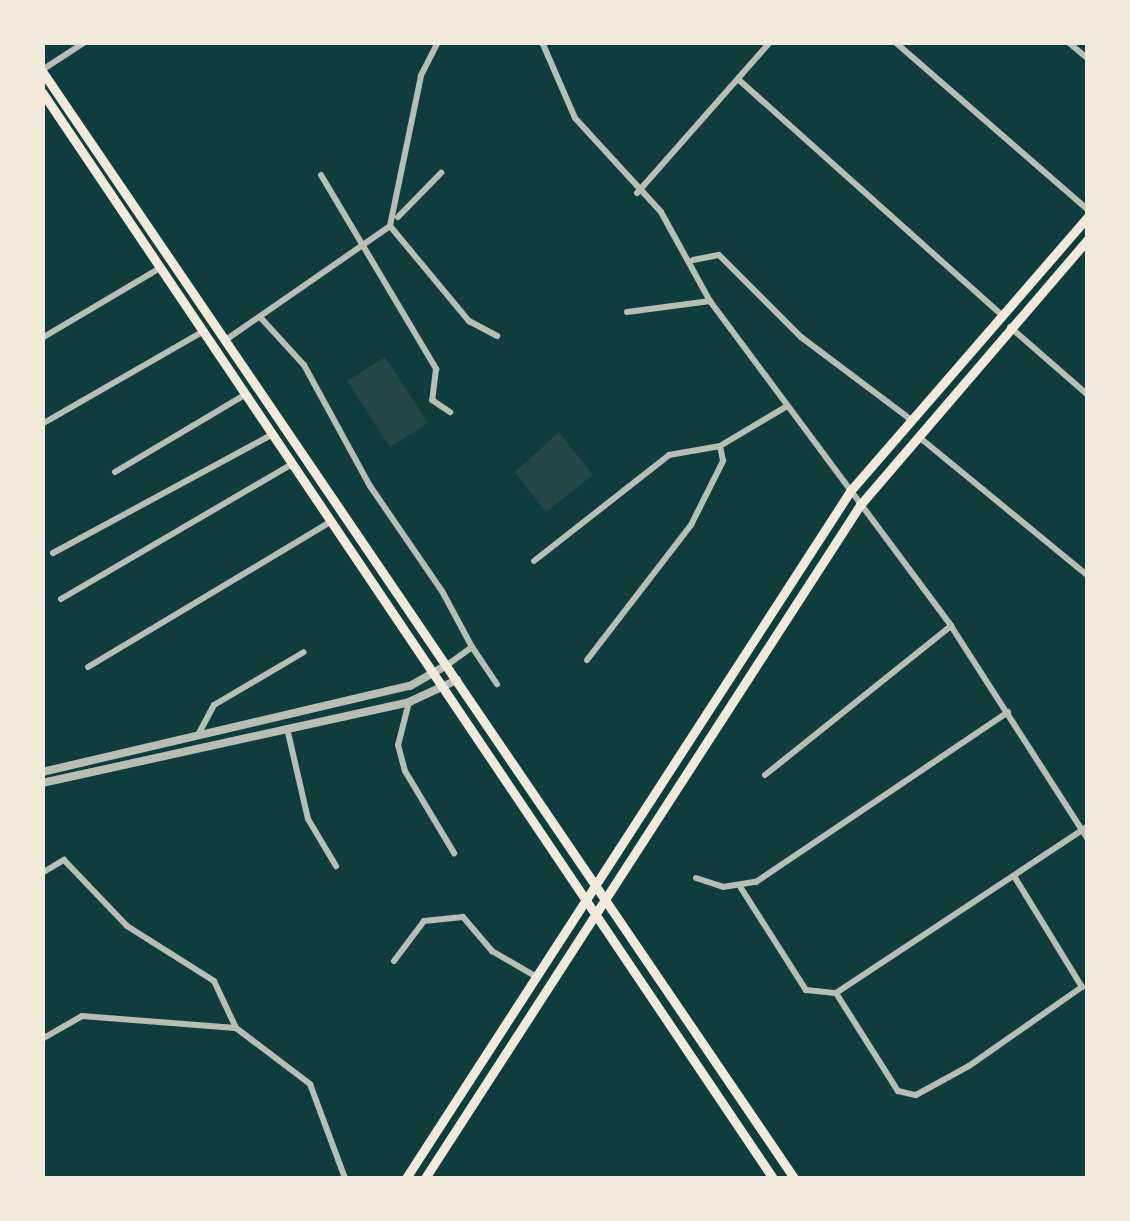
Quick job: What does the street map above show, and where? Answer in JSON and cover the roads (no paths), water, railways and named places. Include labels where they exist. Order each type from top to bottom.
[{"type":"main road","points":[[42,70],[447,665],[601,905],[794,1178]]},
{"type":"main road","points":[[42,92],[269,436],[443,686],[593,918],[773,1178]]},
{"type":"main road","points":[[406,1178],[851,490],[1088,213]]},
{"type":"main road","points":[[424,1178],[860,504],[1088,239]]},
{"type":"main road","points":[[648,802],[657,814]]},
{"type":"main road","points":[[690,1056],[704,1048]]},
{"type":"street","points":[[42,70],[85,42]]},
{"type":"street","points":[[390,226],[422,76],[438,42]]},
{"type":"street","points":[[542,42],[576,118],[693,260],[710,301],[951,626],[1085,828],[1088,839]]},
{"type":"street","points":[[638,193],[770,42]]},
{"type":"street","points":[[895,42],[1088,213]]},
{"type":"street","points":[[1068,42],[1088,59]]},
{"type":"street","points":[[739,80],[1001,314]]},
{"type":"street","points":[[321,174],[361,249],[408,313],[436,370],[432,400],[450,412]]},
{"type":"street","points":[[227,339],[361,249],[390,226],[441,174]]},
{"type":"street","points":[[390,226],[457,308],[498,336]]},
{"type":"street","points":[[693,260],[720,255],[801,336],[909,418]]},
{"type":"street","points":[[42,338],[160,268]]},
{"type":"street","points":[[627,312],[710,301]]},
{"type":"street","points":[[260,317],[304,365],[497,684]]},
{"type":"street","points":[[1010,328],[1088,395]]},
{"type":"street","points":[[42,424],[202,332]]},
{"type":"street","points":[[115,472],[243,396]]},
{"type":"street","points":[[534,561],[668,455],[720,446],[787,406]]},
{"type":"street","points":[[917,435],[1088,576]]},
{"type":"street","points":[[53,554],[269,436]]},
{"type":"street","points":[[586,660],[691,524],[723,461],[720,446]]},
{"type":"street","points":[[61,599],[290,464]]},
{"type":"street","points":[[88,667],[330,522]]},
{"type":"street","points":[[765,776],[951,626]]},
{"type":"street","points":[[42,772],[434,674],[472,648]]},
{"type":"street","points":[[198,735],[214,705],[304,652]]},
{"type":"street","points":[[42,782],[409,702],[457,680]]},
{"type":"street","points":[[409,702],[398,745],[405,771],[454,853]]},
{"type":"street","points":[[742,888],[1008,712]]},
{"type":"street","points":[[288,728],[308,819],[336,866]]},
{"type":"street","points":[[696,878],[742,888],[806,990],[836,993],[1085,828]]},
{"type":"street","points":[[42,873],[64,860],[126,926],[214,981],[236,1028],[310,1084],[345,1178]]},
{"type":"street","points":[[836,993],[898,1090],[916,1095],[969,1066],[1082,987],[1014,876]]},
{"type":"street","points":[[394,961],[424,921],[463,917],[492,951],[534,976]]},
{"type":"street","points":[[42,1039],[82,1016],[236,1028]]}]
